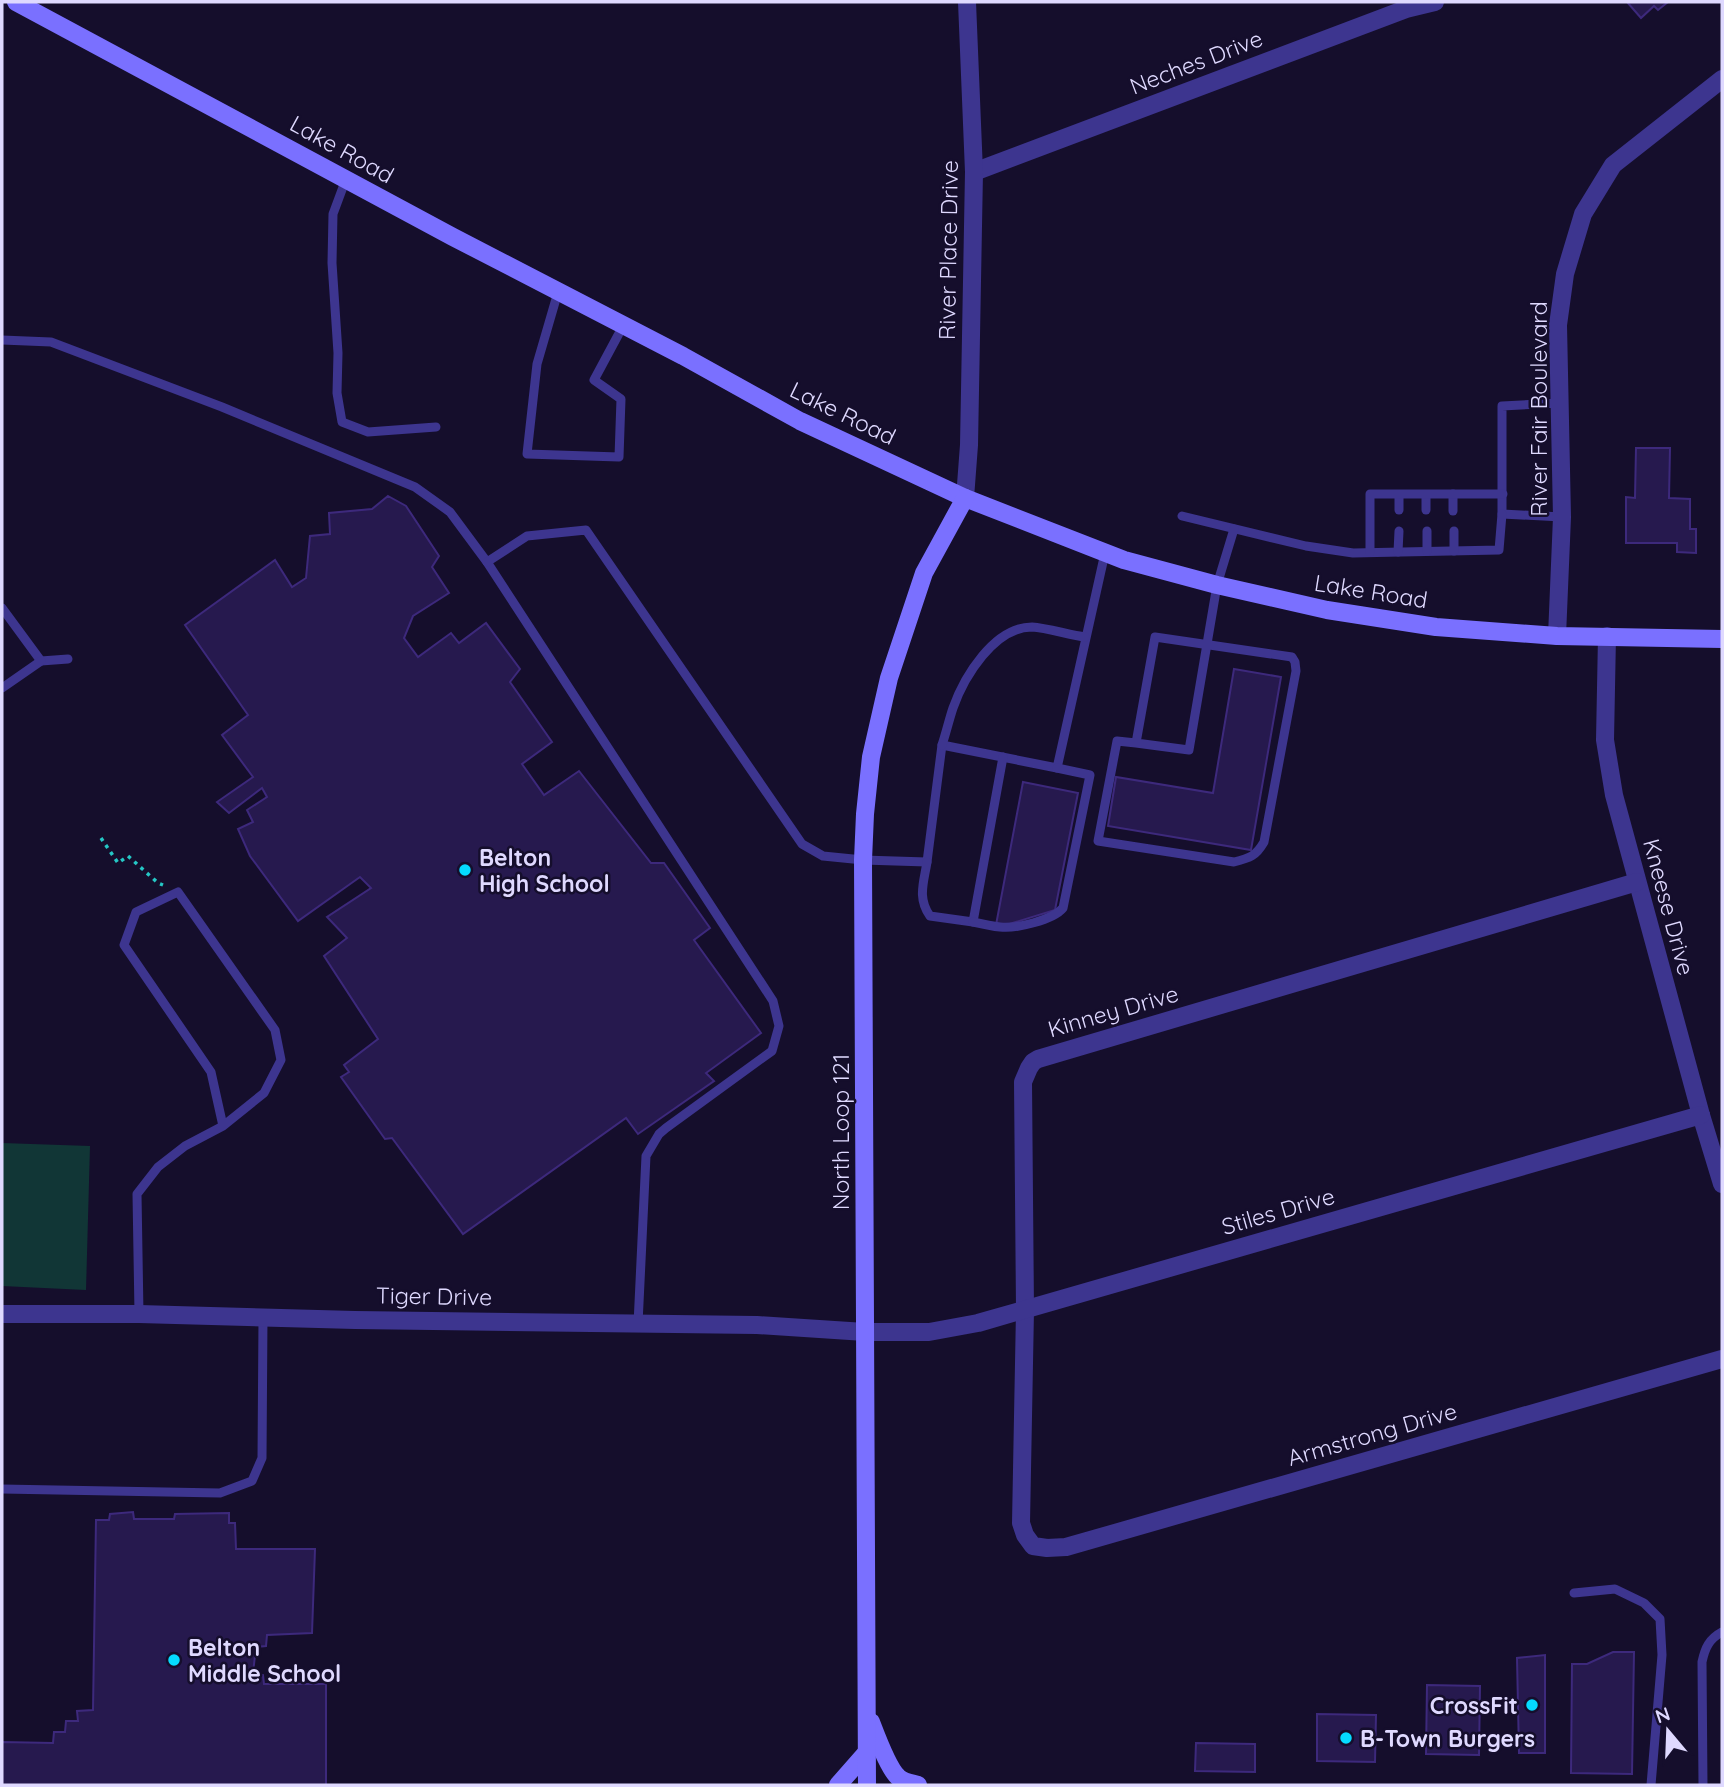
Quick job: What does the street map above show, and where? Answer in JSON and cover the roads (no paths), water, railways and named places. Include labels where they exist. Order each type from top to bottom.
[{"type":"main road","name":"Lake Road","points":[[16,2],[453,237],[683,356],[800,421],[965,498],[1105,553],[1217,585],[1341,612],[1436,627],[1557,636],[1722,639]]},
{"type":"main road","name":"North Loop 121","points":[[867,1785],[865,814],[871,757],[889,678],[924,573],[965,498]]},
{"type":"main road","points":[[867,1708],[877,1740],[896,1776],[905,1782],[918,1785]]},
{"type":"main road","points":[[838,1785],[867,1752]]},
{"type":"street","name":"River Place Drive","points":[[965,498],[970,445],[974,172],[967,2]]},
{"type":"street","name":"Neches Drive","points":[[974,172],[1406,9],[1435,2]]},
{"type":"street","name":"River Fair Boulevard","points":[[1557,636],[1562,517],[1558,325],[1565,274],[1583,214],[1613,165],[1722,79]]},
{"type":"street","name":"Kneese Drive","points":[[1607,636],[1605,740],[1614,794],[1722,1184]]},
{"type":"street","name":"Kinney Drive","points":[[1033,1546],[1021,1523],[1025,1310],[1023,1083],[1033,1062],[1637,882]]},
{"type":"street","name":"Stiles Drive","points":[[865,1332],[929,1332],[978,1323],[1701,1115]]},
{"type":"street","name":"Tiger Drive","points":[[2,1314],[757,1325],[865,1332]]},
{"type":"street","name":"Armstrong Drive","points":[[1033,1546],[1066,1547],[1722,1359]]},
{"type":"lane","points":[[346,179],[334,214],[332,263],[338,353],[337,393],[342,422],[368,432],[436,427]]},
{"type":"lane","points":[[558,292],[537,364],[527,454],[619,457],[621,399],[594,380],[623,326]]},
{"type":"lane","points":[[2,340],[51,342],[222,407],[415,487],[450,512],[487,562],[773,1001],[779,1026],[772,1051],[666,1128],[653,1142],[646,1156],[638,1324]]},
{"type":"lane","points":[[1182,516],[1306,546],[1353,552],[1499,550],[1503,494],[1502,406],[1560,403]]},
{"type":"lane","points":[[1370,552],[1370,494],[1503,494]]},
{"type":"lane","points":[[1399,495],[1399,510]]},
{"type":"lane","points":[[1426,495],[1426,510]]},
{"type":"lane","points":[[1453,495],[1453,511]]},
{"type":"lane","points":[[1502,514],[1562,517]]},
{"type":"lane","points":[[1136,743],[1156,638],[1207,645],[1292,657],[1296,671],[1264,842],[1259,852],[1234,862],[1098,841],[1117,741],[1189,750],[1207,645],[1217,585],[1234,529]]},
{"type":"lane","points":[[487,562],[527,536],[586,530],[802,844],[823,856],[927,862]]},
{"type":"lane","points":[[1398,552],[1399,531]]},
{"type":"lane","points":[[1427,531],[1427,551]]},
{"type":"lane","points":[[1454,531],[1454,551]]},
{"type":"lane","points":[[1057,768],[1105,553]]},
{"type":"lane","points":[[2,608],[41,661]]},
{"type":"lane","points":[[942,745],[1090,775],[1063,908],[1054,915],[1024,925],[1002,928],[930,916],[922,898],[942,745],[954,706],[975,665],[994,642],[1012,632],[1031,627],[1085,637]]},
{"type":"lane","points":[[2,688],[41,661],[68,659]]},
{"type":"lane","points":[[973,922],[1003,757]]},
{"type":"lane","points":[[139,1314],[137,1194],[158,1167],[185,1146],[223,1126],[264,1093],[281,1060],[275,1030],[177,892],[136,912],[124,945],[211,1072],[223,1126]]},
{"type":"lane","points":[[2,1489],[220,1493],[252,1481],[262,1458],[263,1317]]},
{"type":"lane","points":[[1574,1593],[1615,1589],[1644,1603],[1660,1619],[1662,1655],[1651,1785]]},
{"type":"lane","points":[[1703,1785],[1702,1662],[1705,1649],[1714,1636],[1722,1632]]},
{"type":"place","name":"Belton High School","points":[[465,870]]},
{"type":"place","name":"Belton Middle School","points":[[174,1660]]},
{"type":"place","name":"CrossFit","points":[[1532,1705]]},
{"type":"place","name":"B-Town Burgers","points":[[1346,1738]]}]
